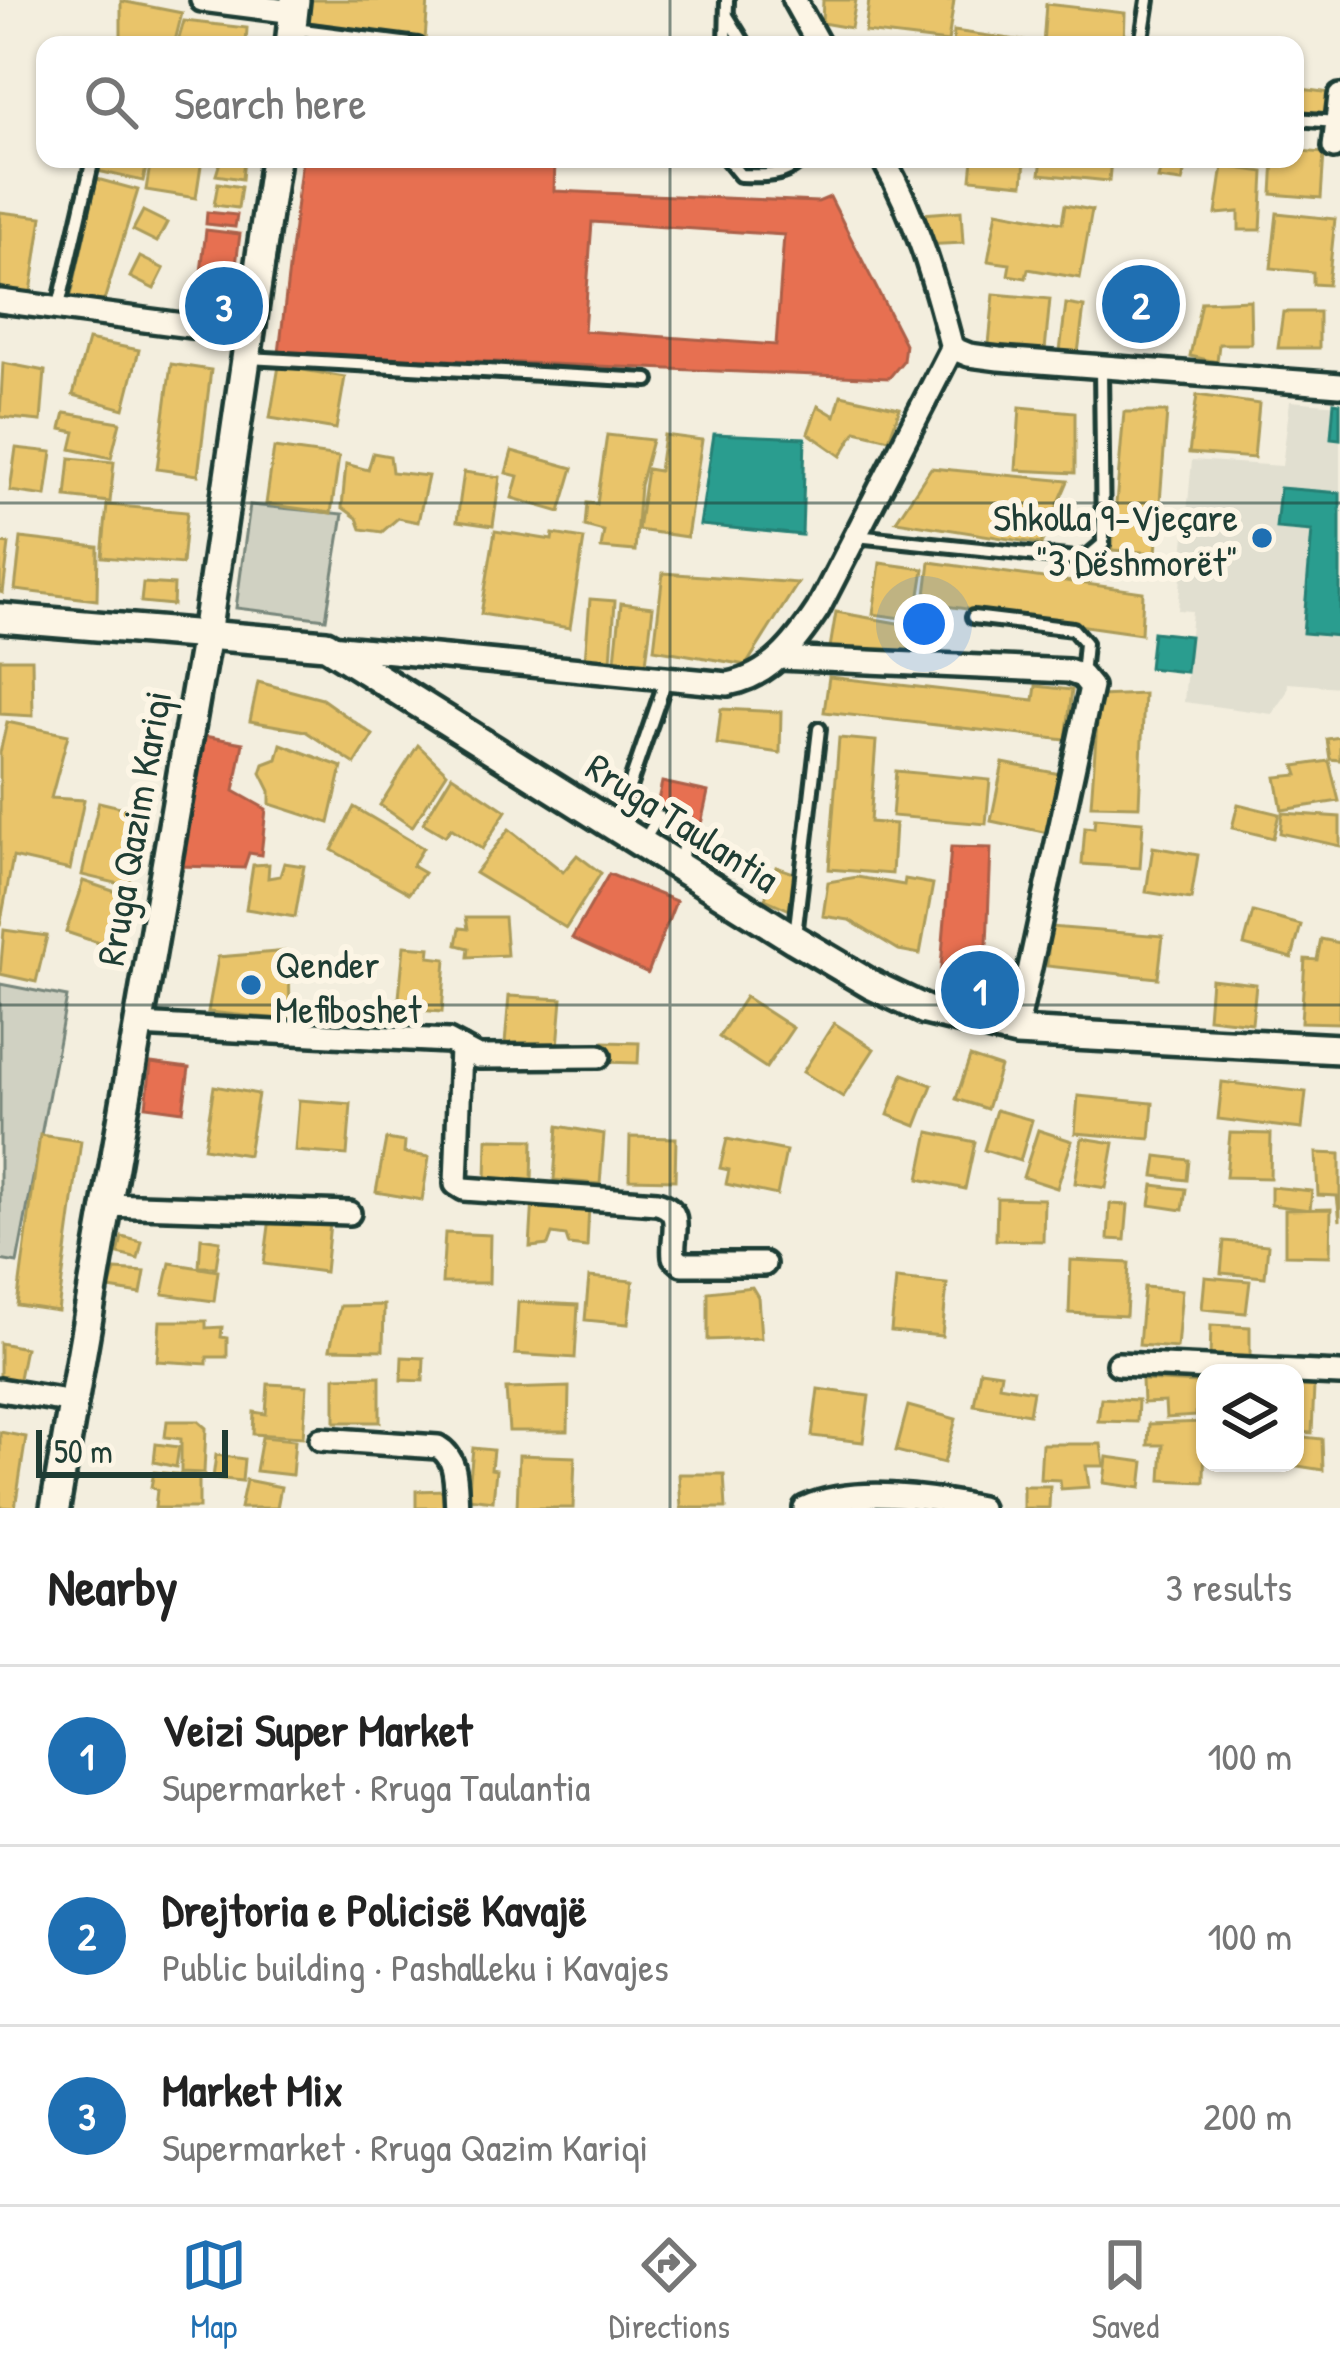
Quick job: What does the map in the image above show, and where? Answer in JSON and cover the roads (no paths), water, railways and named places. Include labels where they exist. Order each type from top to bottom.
[{"type":"street","points":[[202,0],[292,21]]},
{"type":"street","points":[[794,0],[814,36]]},
{"type":"street","points":[[1334,147],[1340,96]]},
{"type":"street","name":"Rruga Qazim Kariqi","points":[[55,1508],[206,635],[274,168]]},
{"type":"street","points":[[326,645],[728,684],[754,679],[779,658],[799,639],[818,609],[952,348],[935,284],[889,168]]},
{"type":"street","points":[[0,302],[250,346]]},
{"type":"street","points":[[952,348],[969,356],[999,359],[1340,386]]},
{"type":"street","name":"Rruga Taulantia","points":[[0,619],[326,645],[794,939],[925,1010],[1016,1032],[1340,1049]]},
{"type":"street","points":[[779,658],[1068,671],[1082,676],[1091,687],[1016,1032]]},
{"type":"street","points":[[138,1025],[448,1041],[478,1057],[599,1056]]},
{"type":"street","points":[[461,1048],[456,1184],[464,1189],[657,1203],[674,1213],[674,1257],[682,1264],[764,1264]]},
{"type":"street","points":[[107,1205],[349,1213]]},
{"type":"street","points":[[1118,1364],[1340,1374]]},
{"type":"street","points":[[0,1390],[73,1402]]},
{"type":"street","points":[[321,1439],[438,1447],[454,1464],[457,1508]]},
{"type":"street","points":[[806,1508],[890,1497],[933,1497],[980,1508]]},
{"type":"lane","points":[[726,36],[727,0]]},
{"type":"lane","points":[[1142,36],[1148,0]]},
{"type":"lane","points":[[727,14],[740,36]]},
{"type":"lane","points":[[292,21],[371,36]]},
{"type":"lane","points":[[1304,120],[1337,122]]},
{"type":"lane","points":[[58,310],[92,168]]},
{"type":"lane","points":[[734,168],[740,175],[763,176],[794,168]]},
{"type":"lane","points":[[250,346],[648,380]]},
{"type":"lane","points":[[856,536],[1076,559],[1090,556],[1103,544],[1101,366]]},
{"type":"lane","points":[[973,617],[1073,629],[1084,643],[1082,676]]},
{"type":"lane","points":[[616,825],[668,677]]},
{"type":"lane","points":[[794,939],[819,729]]},
{"type":"lane","points":[[643,842],[659,816]]},
{"type":"lane","points":[[681,866],[684,822]]},
{"type":"place","name":"Drejtoria e Policisë Kavajë","points":[[1141,304]]},
{"type":"place","name":"Market Mix","points":[[224,306]]},
{"type":"place","name":"Shkolla 9-Vjeçare \"3 Dëshmorët\"","points":[[1262,538]]},
{"type":"place","name":"Qender Mefiboshet","points":[[251,985]]},
{"type":"place","name":"Veizi Super Market","points":[[980,990]]}]
